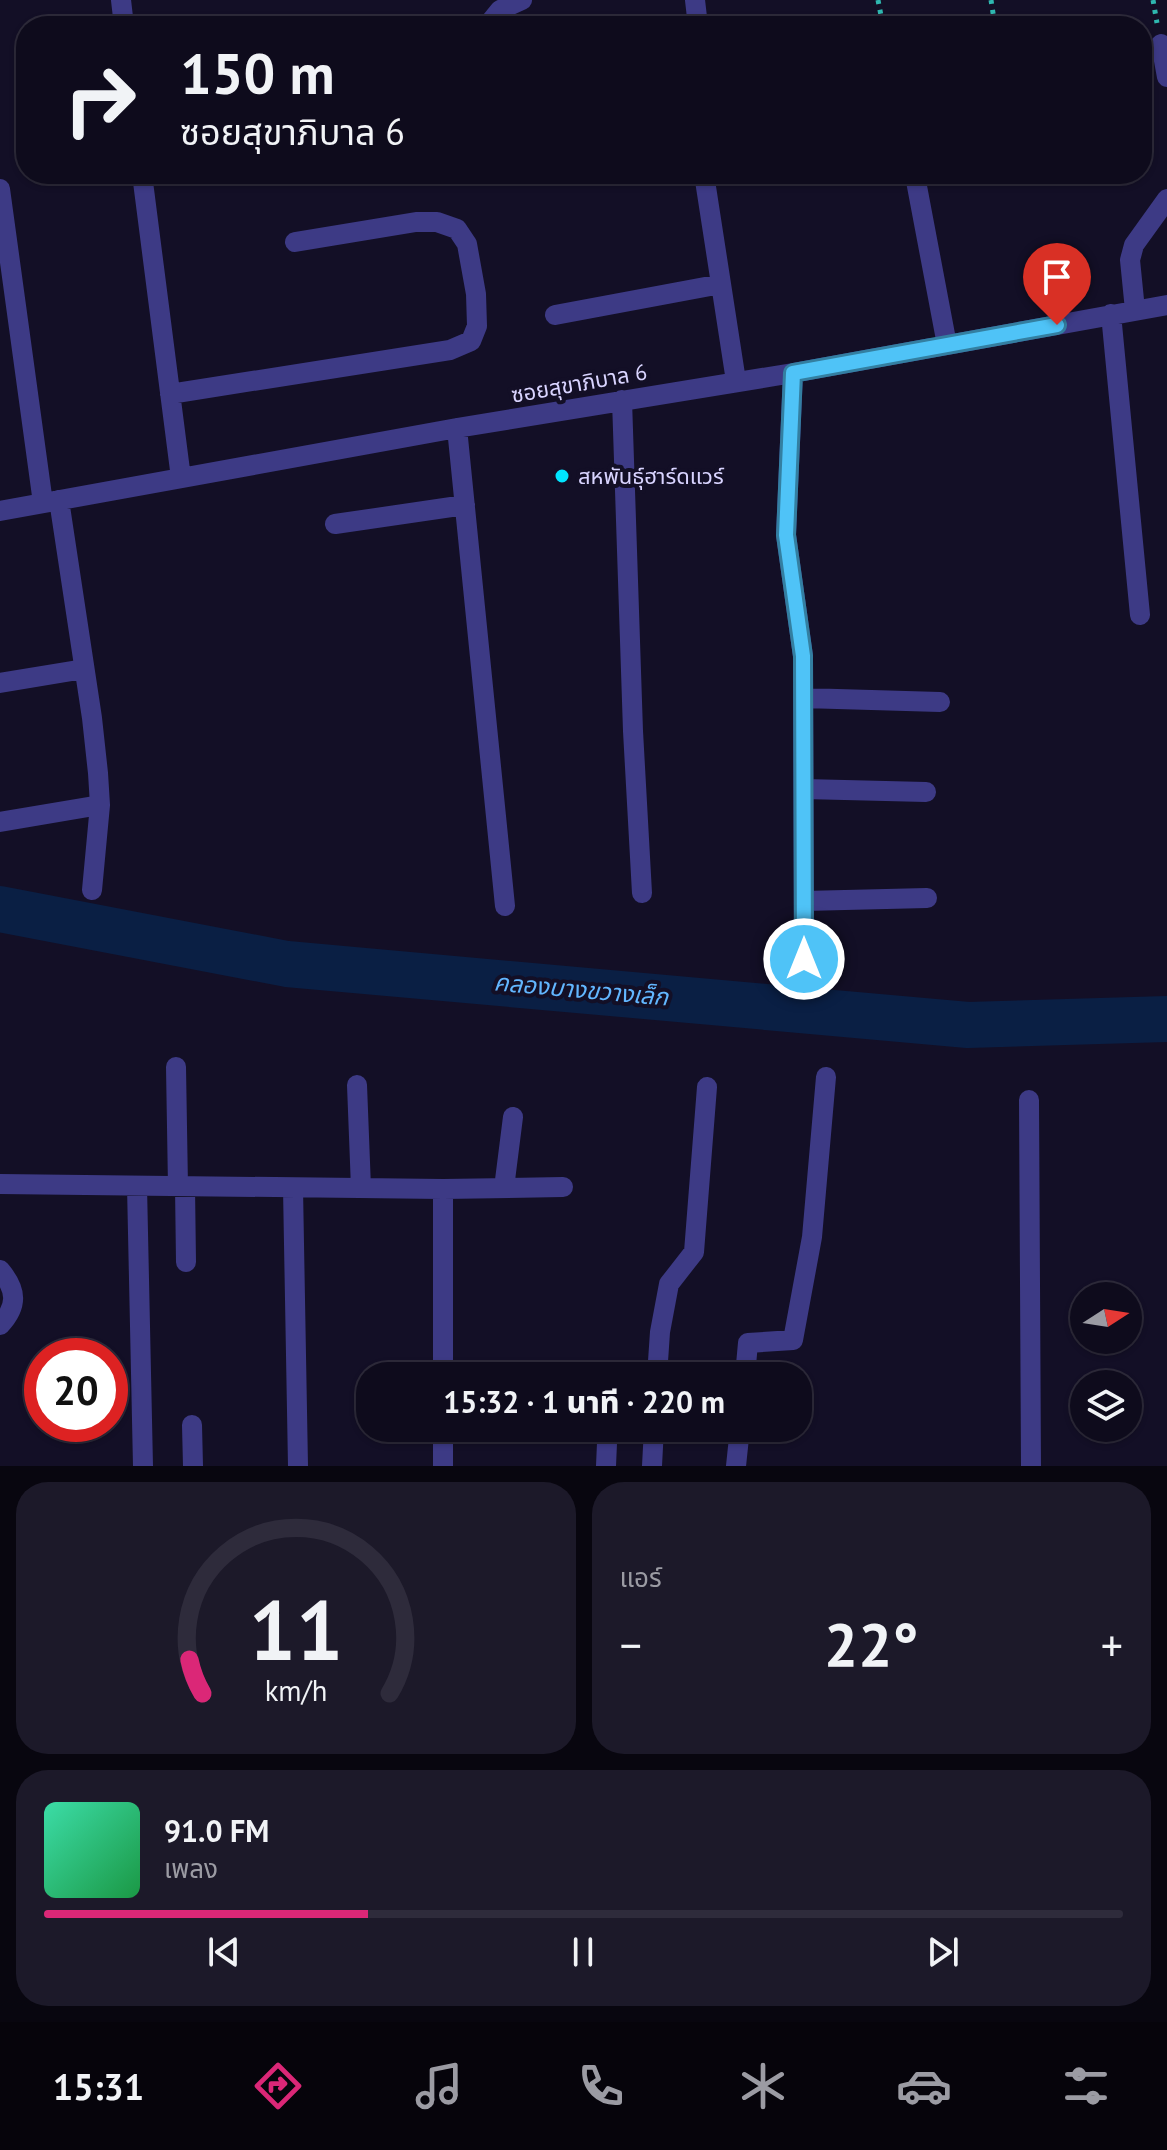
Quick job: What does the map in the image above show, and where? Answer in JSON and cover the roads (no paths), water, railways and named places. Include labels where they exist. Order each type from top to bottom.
[{"type":"street","points":[[495,16],[500,10],[522,0]]},
{"type":"street","points":[[1161,44],[1167,77]]},
{"type":"street","points":[[143,184],[181,478]]},
{"type":"street","points":[[706,184],[736,381]]},
{"type":"street","points":[[917,184],[947,345]]},
{"type":"street","points":[[0,189],[51,501],[94,731],[100,805],[92,890]]},
{"type":"street","points":[[1135,310],[1130,260],[1134,245],[1167,199]]},
{"type":"street","points":[[170,394],[450,350],[471,341],[477,326],[476,294],[467,244],[457,229],[437,222],[416,222],[295,242]]},
{"type":"street","points":[[555,315],[721,284]]},
{"type":"street","name":"ซอยสุขาภิบาล 6","points":[[0,511],[1167,305]]},
{"type":"street","points":[[1111,314],[1140,615]]},
{"type":"street","points":[[793,373],[786,535],[803,656],[804,959]]},
{"type":"street","points":[[622,400],[633,731],[642,893]]},
{"type":"street","points":[[457,428],[505,906]]},
{"type":"street","points":[[335,524],[465,505]]},
{"type":"street","points":[[0,683],[84,669]]},
{"type":"street","points":[[803,698],[940,702]]},
{"type":"street","points":[[804,789],[926,792]]},
{"type":"street","points":[[0,822],[100,805]]},
{"type":"street","points":[[804,901],[927,898]]},
{"type":"street","points":[[176,1067],[186,1262]]},
{"type":"street","points":[[746,1362],[748,1343],[793,1340],[812,1237],[826,1077]]},
{"type":"street","points":[[357,1085],[361,1188]]},
{"type":"street","points":[[658,1362],[669,1284],[694,1252],[707,1087]]},
{"type":"street","points":[[1029,1100],[1031,1466]]},
{"type":"street","points":[[504,1188],[513,1117]]},
{"type":"street","points":[[0,1184],[443,1189],[563,1187]]},
{"type":"street","points":[[137,1186],[143,1466]]},
{"type":"street","points":[[293,1188],[298,1466]]},
{"type":"street","points":[[443,1189],[443,1362]]},
{"type":"street","points":[[0,1270],[9,1281],[14,1296],[11,1312],[0,1325]]},
{"type":"street","points":[[192,1425],[193,1466]]},
{"type":"street","points":[[443,1442],[443,1466]]},
{"type":"street","points":[[652,1466],[653,1442]]},
{"type":"street","points":[[736,1466],[739,1442]]},
{"type":"street","points":[[606,1466],[607,1443]]},
{"type":"waterway","name":"คลองบางขวางเล็ก","points":[[0,909],[287,964],[968,1025],[1167,1019]]},
{"type":"place","name":"สหพันธุ์ฮาร์ดแวร์","points":[[562,476]]}]
